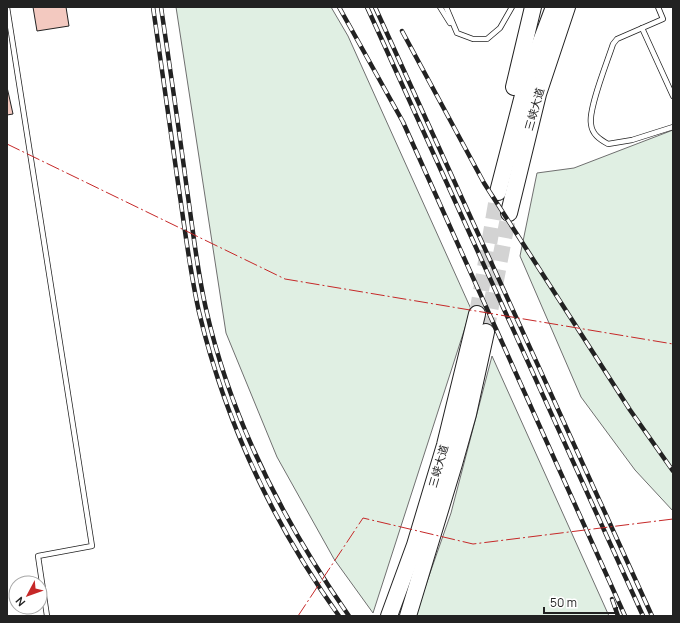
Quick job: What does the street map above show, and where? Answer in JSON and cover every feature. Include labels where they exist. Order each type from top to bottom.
[{"type":"highway","name":"三峡大道","points":[[533,7],[502,138],[498,192],[528,76],[554,7]]},
{"type":"highway","name":"三峡大道","points":[[509,213],[538,94],[567,7]]},
{"type":"highway","name":"三峡大道","points":[[389,616],[415,545],[444,445],[477,314]]},
{"type":"highway","name":"三峡大道","points":[[408,616],[466,421],[486,332]]},
{"type":"lane","points":[[7,7],[92,546],[38,556],[47,616]]},
{"type":"lane","points":[[440,7],[457,33],[473,39],[487,39],[500,28],[512,7]]},
{"type":"lane","points":[[446,7],[457,33]]},
{"type":"lane","points":[[658,7],[663,19],[617,39],[613,44],[592,109],[590,124],[597,138],[608,144],[632,140],[673,127]]},
{"type":"lane","points":[[642,28],[673,96]]},
{"type":"green space","points":[[176,7],[331,7],[348,36],[471,309],[373,613],[334,559],[277,457],[226,333]]},
{"type":"green space","points":[[673,130],[673,511],[635,470],[581,397],[520,256],[537,173],[574,168]]},
{"type":"green space","points":[[492,356],[609,616],[415,616],[451,513]]},
{"type":"building","points":[[33,7],[66,7],[69,26],[37,31]]},
{"type":"building","points":[[7,87],[13,114],[7,115]]},
{"type":"tunnel","points":[[477,314],[498,192]]},
{"type":"tunnel","points":[[486,332],[509,213]]},
{"type":"railway","points":[[153,7],[190,266],[199,312],[210,353],[223,393],[254,471],[293,545],[339,616]]},
{"type":"railway","points":[[161,7],[198,265],[206,309],[217,350],[230,391],[262,469],[303,544],[325,581],[349,616]]},
{"type":"railway","points":[[339,7],[403,122],[625,616]]},
{"type":"railway","points":[[367,7],[643,616]]},
{"type":"railway","points":[[375,7],[652,616]]},
{"type":"railway","points":[[402,31],[484,183],[630,410],[673,471]]},
{"type":"railway","points":[[612,599],[618,616]]},
{"type":"power","points":[[7,144],[285,279],[673,344]]},
{"type":"power","points":[[298,616],[363,518],[473,544],[673,519]]}]
